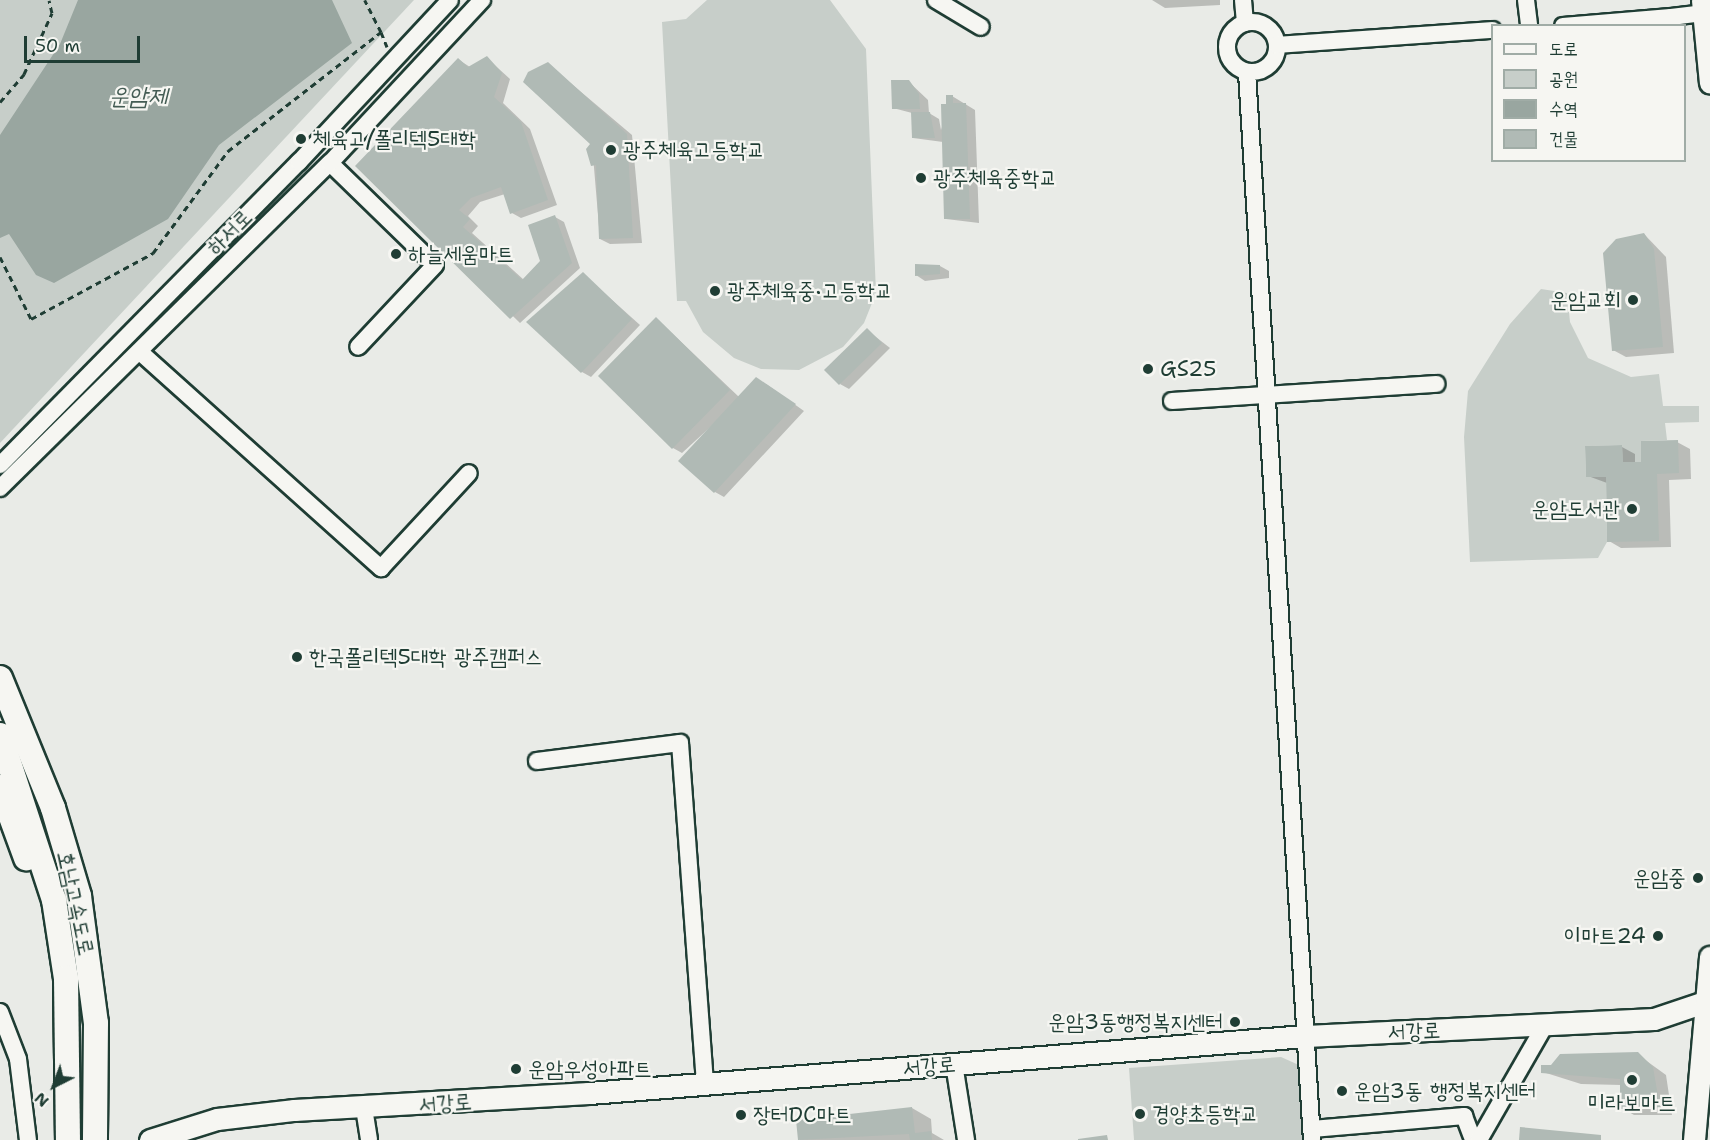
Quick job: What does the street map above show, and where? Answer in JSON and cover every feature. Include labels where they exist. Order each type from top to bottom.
[{"type":"highway","name":"호남고속도로","points":[[0,678],[53,808],[79,896],[96,1023],[95,1140]]},
{"type":"highway","name":"호남고속도로","points":[[0,735],[54,900],[68,1036],[68,1140]]},
{"type":"highway","points":[[0,787],[22,841],[68,1036]]},
{"type":"main road","points":[[1705,4],[1710,83]]},
{"type":"main road","points":[[1694,1140],[1710,957]]},
{"type":"main road","name":"서강로","points":[[150,1140],[196,1125],[265,1113],[705,1084],[1306,1036],[1654,1019],[1707,1001]]},
{"type":"street","name":"하서로","points":[[0,465],[291,171],[450,0]]},
{"type":"street","name":"하서로","points":[[0,488],[330,163],[482,0]]},
{"type":"street","points":[[936,0],[981,27]]},
{"type":"street","points":[[1243,0],[1245,23]]},
{"type":"street","points":[[1526,0],[1528,24]]},
{"type":"street","points":[[1576,24],[1705,4]]},
{"type":"street","points":[[1245,23],[1266,26],[1277,45],[1271,64],[1247,72],[1233,63],[1227,46],[1233,30],[1245,23]]},
{"type":"street","points":[[1277,45],[1491,30]]},
{"type":"street","points":[[1247,72],[1312,1134],[1464,1116],[1473,1140]]},
{"type":"street","points":[[330,163],[435,265],[358,347]]},
{"type":"street","points":[[140,352],[381,568],[469,473]]},
{"type":"street","points":[[1172,401],[1436,384]]},
{"type":"street","points":[[537,761],[680,743],[705,1084]]},
{"type":"street","points":[[0,1012],[18,1059],[28,1140]]},
{"type":"street","points":[[1479,1140],[1545,1025]]},
{"type":"street","points":[[954,1064],[966,1140]]},
{"type":"street","points":[[364,1108],[369,1140]]},
{"type":"path","points":[[0,102],[24,74],[52,13],[49,0]]},
{"type":"path","points":[[0,257],[31,319],[153,253],[228,152],[381,32],[365,0]]},
{"type":"green space","name":"운암제","points":[[0,0],[414,0],[0,443]]},
{"type":"green space","points":[[707,0],[830,0],[866,49],[876,293],[864,323],[843,347],[799,370],[761,369],[734,358],[703,332],[686,301],[677,301],[662,22],[686,19]]},
{"type":"green space","points":[[1541,289],[1567,293],[1570,322],[1588,358],[1631,377],[1659,374],[1663,406],[1699,406],[1699,422],[1665,423],[1667,440],[1641,441],[1641,462],[1623,462],[1622,445],[1585,446],[1586,477],[1606,477],[1607,542],[1598,558],[1470,562],[1464,437],[1468,391],[1510,324]]},
{"type":"green space","points":[[1281,1057],[1301,1066],[1305,1140],[1134,1140],[1129,1068]]},
{"type":"water","name":"운암제","points":[[78,0],[332,0],[352,43],[219,145],[168,219],[54,283],[36,275],[9,234],[0,238],[0,135],[60,44]]},
{"type":"building","points":[[487,56],[502,73],[494,97],[521,122],[548,200],[510,214],[501,187],[471,198],[459,210],[470,219],[463,227],[522,280],[540,261],[528,225],[555,215],[572,263],[510,319],[355,166],[458,58],[468,67]]},
{"type":"building","points":[[548,62],[627,134],[633,238],[599,239],[596,165],[591,166],[586,149],[590,144],[523,82],[528,72]]},
{"type":"building","points":[[891,80],[909,80],[919,94],[920,109],[892,109]]},
{"type":"building","points":[[946,95],[953,95],[953,103],[966,103],[970,219],[944,219],[941,104],[946,104]]},
{"type":"building","points":[[911,112],[930,112],[935,138],[912,138]]},
{"type":"building","name":"운암교회","points":[[1644,233],[1654,249],[1663,347],[1612,351],[1603,253],[1616,239]]},
{"type":"building","points":[[915,264],[940,265],[940,274],[915,276]]},
{"type":"building","points":[[583,272],[632,319],[581,373],[526,322]]},
{"type":"building","points":[[656,317],[730,390],[672,449],[598,376]]},
{"type":"building","points":[[867,328],[882,343],[839,385],[824,370]]},
{"type":"building","points":[[756,377],[796,404],[714,493],[678,461]]},
{"type":"building","name":"운암도서관","points":[[1678,440],[1679,473],[1657,474],[1659,541],[1607,542],[1606,477],[1586,477],[1585,446],[1622,445],[1623,462],[1641,462],[1641,441]]},
{"type":"building","points":[[1638,1052],[1653,1067],[1660,1108],[1620,1109],[1620,1079],[1541,1073],[1541,1065],[1551,1065],[1560,1054]]},
{"type":"building","points":[[912,1107],[915,1133],[931,1131],[932,1140],[910,1140],[909,1134],[798,1140],[796,1120]]},
{"type":"building","points":[[1520,1127],[1601,1135],[1601,1140],[1519,1140]]},
{"type":"building","points":[[1107,1135],[1108,1140],[1078,1140],[1078,1139]]},
{"type":"place","name":"체육고/폴리텍5대학","points":[[301,139]]},
{"type":"place","name":"광주체육고등학교","points":[[611,150]]},
{"type":"place","name":"광주체육중학교","points":[[921,178]]},
{"type":"place","name":"하늘세움마트","points":[[396,254]]},
{"type":"place","name":"광주체육중·고등학교","points":[[715,291]]},
{"type":"place","name":"운암교회","points":[[1633,300]]},
{"type":"place","name":"GS25","points":[[1148,369]]},
{"type":"place","name":"운암도서관","points":[[1632,509]]},
{"type":"place","name":"한국폴리텍5대학 광주캠퍼스","points":[[297,657]]},
{"type":"place","name":"운암중","points":[[1698,878]]},
{"type":"place","name":"이마트24","points":[[1658,936]]},
{"type":"place","name":"운암3동행정복지센터","points":[[1235,1022]]},
{"type":"place","name":"운암우성아파트","points":[[516,1069]]},
{"type":"place","name":"미라보마트","points":[[1632,1080]]},
{"type":"place","name":"운암3동 행정복지센터","points":[[1342,1091]]},
{"type":"place","name":"경양초등학교","points":[[1140,1114]]},
{"type":"place","name":"장터DC마트","points":[[741,1115]]}]
